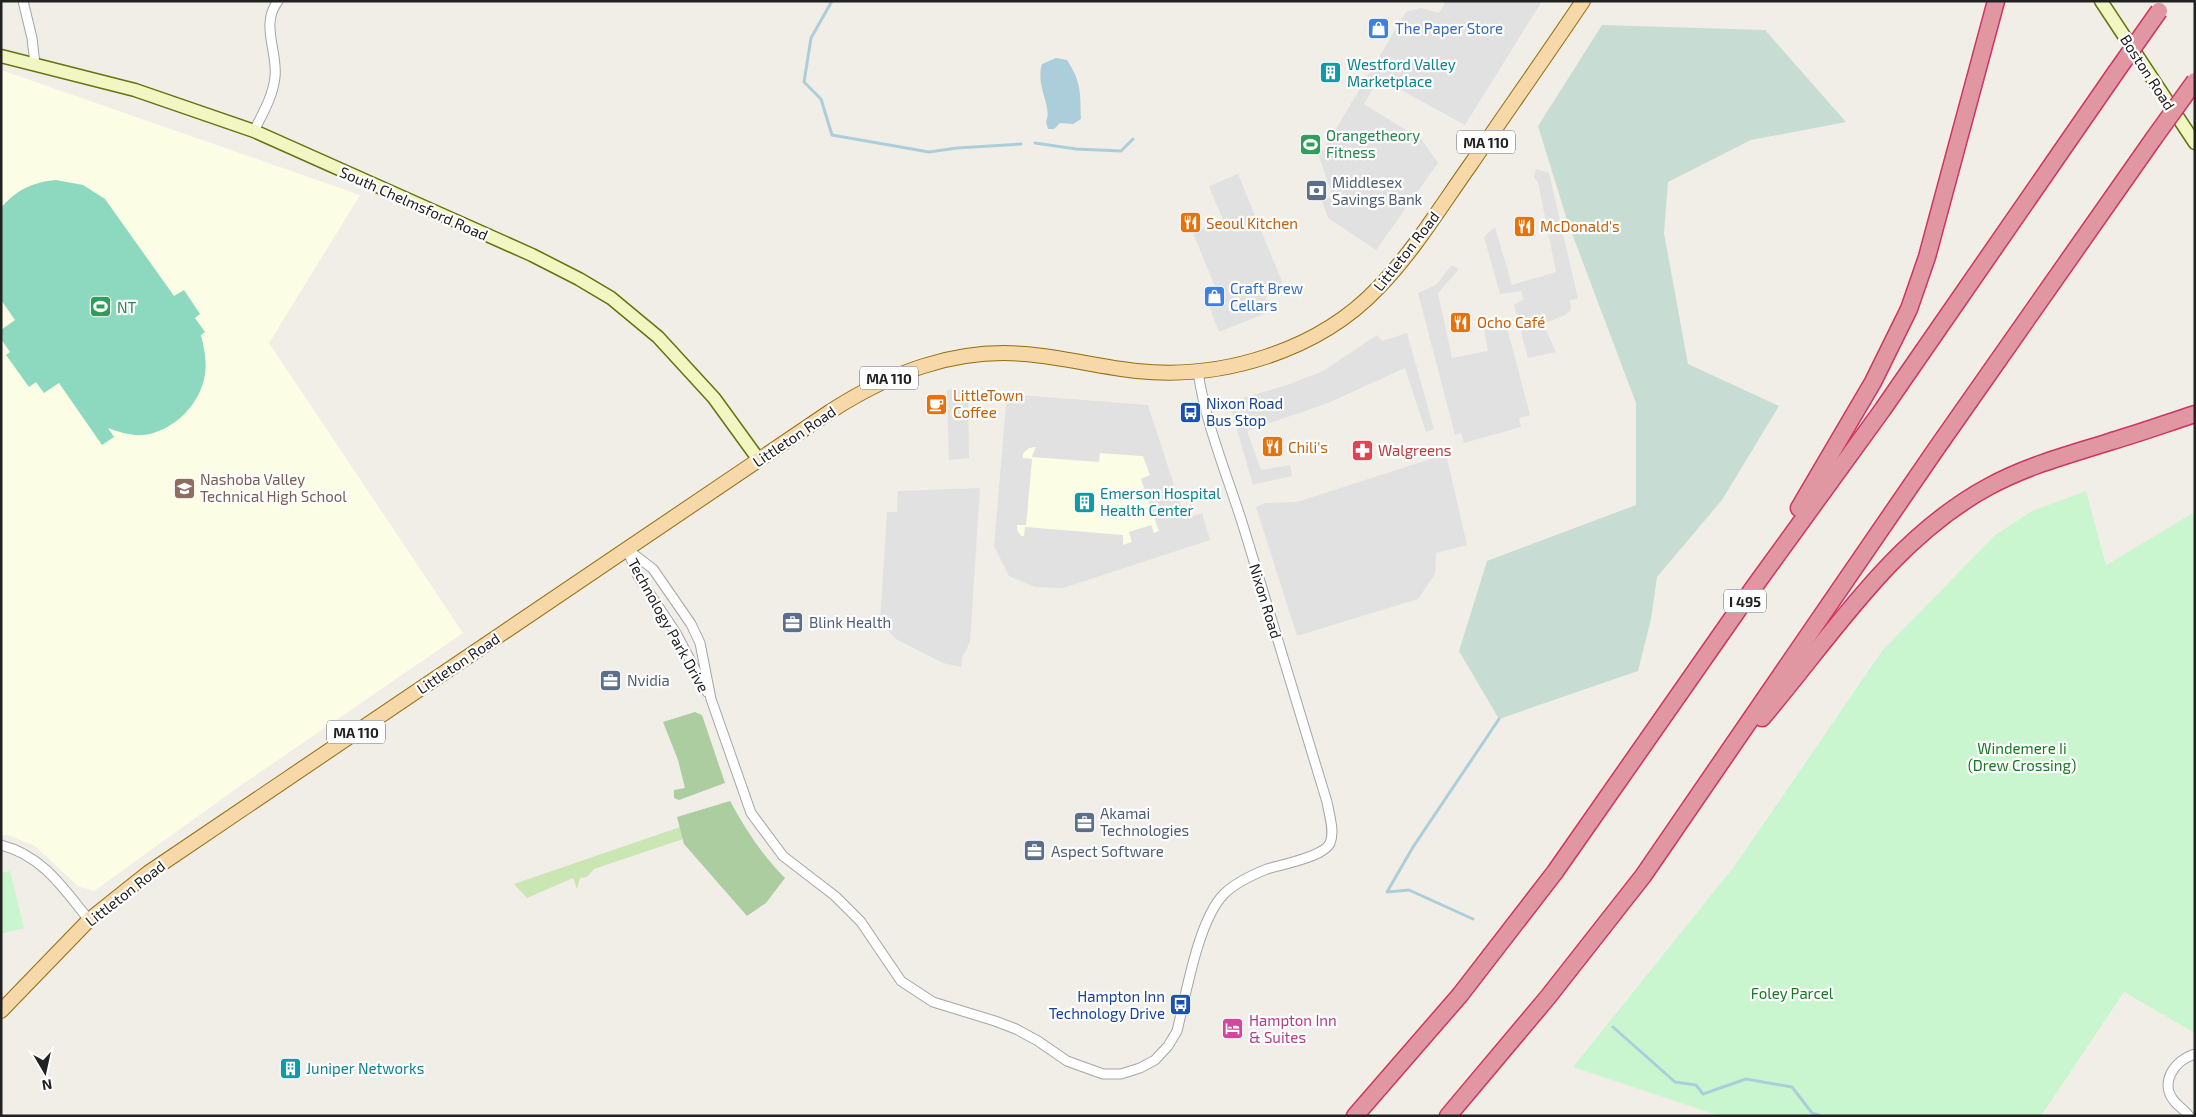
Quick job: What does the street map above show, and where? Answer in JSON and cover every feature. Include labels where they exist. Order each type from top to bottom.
[{"type":"highway","points":[[1775,558],[1810,487],[1873,382],[1909,309],[1931,240],[1996,1]]},
{"type":"highway","name":"I 495","points":[[1355,1116],[1460,995],[1555,872],[1775,558],[1883,409],[2162,6]]},
{"type":"highway","points":[[1448,1116],[1548,997],[1643,876],[1703,786],[2195,81]]},
{"type":"highway","points":[[1703,786],[1872,583],[1919,537],[1944,517],[1987,487],[2051,458],[2195,414]]},
{"type":"main road","name":"Littleton Road","points":[[1,1011],[89,920],[132,884],[759,460],[870,388],[909,370],[953,357],[976,354],[1024,354],[1139,371],[1179,374],[1198,372],[1263,358],[1292,347],[1347,315],[1376,290],[1416,243],[1583,1]]},
{"type":"main road","name":"Boston Road","points":[[2101,1],[2195,143]]},
{"type":"main road","name":"South Chelmsford Road","points":[[1,56],[135,90],[254,130],[532,255],[610,298],[658,337],[688,367],[714,398],[759,460]]},
{"type":"street","points":[[23,1],[32,38],[35,64]]},
{"type":"street","points":[[254,130],[271,96],[276,75],[269,29],[278,1]]},
{"type":"street","name":"Nixon Road","points":[[1198,372],[1202,399],[1211,430],[1244,530],[1327,802],[1331,831]]},
{"type":"street","name":"Technology Park Drive","points":[[627,549],[638,576],[676,633],[711,699]]},
{"type":"street","name":"Technology Park Drive","points":[[627,549],[653,569],[691,624],[700,643],[711,699],[751,812],[783,856],[835,896],[861,922],[901,981],[932,1002],[995,1020],[1016,1029],[1038,1041],[1067,1061],[1103,1074],[1121,1074],[1140,1068],[1155,1060],[1168,1046],[1177,1031],[1205,926],[1223,895],[1239,882],[1266,870],[1324,850],[1330,844],[1331,831]]},
{"type":"street","points":[[1,845],[17,849],[40,864],[54,876],[89,920]]},
{"type":"street","points":[[2189,1116],[2174,1101],[2169,1091],[2168,1081],[2174,1066],[2182,1058],[2195,1054]]},
{"type":"shaded area","points":[[1446,1],[1542,1],[1465,125],[1379,78],[1364,104],[1422,140],[1438,163],[1376,250],[1328,218],[1322,201],[1333,196],[1319,157],[1406,12],[1421,8],[1439,13]]},
{"type":"shaded area","points":[[1602,25],[1765,30],[1846,122],[1751,140],[1668,182],[1664,233],[1688,364],[1779,406],[1722,500],[1657,577],[1651,619],[1638,671],[1499,719],[1459,651],[1487,561],[1636,505],[1636,403],[1568,223],[1538,126]]},
{"type":"shaded area","name":"Nashoba Valley Technical High School","points":[[1,70],[360,195],[269,343],[463,633],[237,788],[94,891],[78,886],[35,846],[8,835],[1,836]]},
{"type":"shaded area","points":[[1536,169],[1549,173],[1578,299],[1570,300],[1571,310],[1565,315],[1543,324],[1556,352],[1528,358],[1514,305],[1523,300],[1522,291],[1500,294],[1484,237],[1495,227],[1512,285],[1556,272],[1538,182],[1534,178]]},
{"type":"shaded area","points":[[1238,174],[1285,289],[1266,297],[1271,311],[1219,332],[1209,306],[1221,301],[1193,233],[1223,220],[1209,186]]},
{"type":"shaded area","points":[[1452,265],[1459,269],[1438,293],[1452,358],[1488,351],[1483,324],[1505,320],[1530,415],[1519,418],[1521,427],[1464,443],[1461,433],[1455,435],[1418,293],[1436,285]]},
{"type":"shaded area","points":[[1407,333],[1434,429],[1426,432],[1405,368],[1328,403],[1247,431],[1261,470],[1290,465],[1292,476],[1253,485],[1229,402],[1287,385],[1323,371],[1377,335],[1382,341]]},
{"type":"shaded area","points":[[968,388],[969,458],[949,460],[947,390]]},
{"type":"shaded area","points":[[1007,394],[1148,405],[1185,519],[1202,513],[1210,540],[1063,588],[1035,587],[1009,576],[994,546]],"holes":[[[1036,447],[1032,457],[1099,462],[1100,453],[1143,456],[1150,475],[1141,479],[1159,531],[1154,533],[1151,525],[1129,532],[1132,542],[1123,545],[1123,535],[1025,527],[1024,536],[1021,536],[1017,530],[1017,525],[1026,525],[1032,459],[1023,458],[1023,453],[1029,448]]]},
{"type":"shaded area","points":[[1036,446],[1032,456],[1099,461],[1099,453],[1143,456],[1150,475],[1141,479],[1159,531],[1154,533],[1151,525],[1129,533],[1132,542],[1122,545],[1123,536],[1025,527],[1024,537],[1021,536],[1017,530],[1017,525],[1026,525],[1032,459],[1023,458],[1023,453],[1029,448]]},
{"type":"shaded area","points":[[1446,454],[1467,545],[1436,553],[1435,574],[1418,599],[1297,636],[1256,507],[1265,503],[1297,502]]},
{"type":"shaded area","points":[[980,488],[970,642],[962,658],[961,667],[943,663],[896,639],[880,622],[887,512],[897,512],[898,491]]},
{"type":"green space","name":"NT","points":[[56,180],[83,185],[105,199],[174,296],[184,290],[200,314],[195,318],[205,332],[201,335],[206,364],[198,396],[184,415],[154,433],[139,435],[108,428],[114,437],[102,445],[59,383],[44,393],[36,382],[29,387],[6,355],[10,352],[1,339],[1,330],[15,320],[1,300],[1,208],[13,196],[26,188]]},
{"type":"green space","name":"Windemere Ii (Drew Crossing)","points":[[2086,491],[2106,565],[2195,512],[2195,1033],[2124,992],[2041,1116],[1720,1116],[1573,1067],[1736,864],[1882,651],[1995,535],[2032,511]]},
{"type":"green space","points":[[695,712],[702,715],[725,783],[679,800],[674,798],[674,790],[685,788],[678,760],[663,722]]},
{"type":"green space","points":[[730,801],[755,842],[785,878],[766,903],[747,916],[684,844],[677,817]]},
{"type":"green space","points":[[680,827],[683,839],[594,869],[587,877],[580,878],[577,889],[573,878],[527,898],[514,884]]},
{"type":"green space","points":[[10,871],[24,928],[1,934],[1,873]]},
{"type":"water","points":[[1056,58],[1067,60],[1078,82],[1081,119],[1073,124],[1060,123],[1054,129],[1048,129],[1046,122],[1048,116],[1040,72],[1042,64]]},
{"type":"waterway","points":[[832,1],[811,38],[804,82],[821,99],[832,135],[929,152],[957,148],[1021,144]]},
{"type":"waterway","points":[[1035,143],[1076,149],[1121,151],[1133,139]]},
{"type":"waterway","points":[[1473,919],[1409,890],[1387,892],[1413,847],[1499,719]]},
{"type":"waterway","points":[[1613,1027],[1675,1082],[1696,1085],[1703,1094],[1746,1079],[1792,1087],[1812,1113],[1821,1116]]},
{"type":"place","name":"The Paper Store","points":[[1379,28]]},
{"type":"place","name":"Westford Valley Marketplace","points":[[1331,73]]},
{"type":"place","name":"Orangetheory Fitness","points":[[1310,144]]},
{"type":"place","name":"Middlesex Savings Bank","points":[[1316,191]]},
{"type":"place","name":"Seoul Kitchen","points":[[1190,223]]},
{"type":"place","name":"McDonald's","points":[[1524,226]]},
{"type":"place","name":"Craft Brew Cellars","points":[[1214,297]]},
{"type":"place","name":"NT","points":[[101,307]]},
{"type":"place","name":"Ocho Café","points":[[1461,322]]},
{"type":"place","name":"LittleTown Coffee","points":[[937,404]]},
{"type":"place","name":"Nixon Road Bus Stop","points":[[1190,412]]},
{"type":"place","name":"Chili's","points":[[1272,447]]},
{"type":"place","name":"Walgreens","points":[[1362,450]]},
{"type":"place","name":"Nashoba Valley Technical High School","points":[[184,488]]},
{"type":"place","name":"Emerson Hospital Health Center","points":[[1084,502]]},
{"type":"place","name":"Blink Health","points":[[793,622]]},
{"type":"place","name":"Nvidia","points":[[611,680]]},
{"type":"place","name":"Akamai Technologies","points":[[1084,822]]},
{"type":"place","name":"Aspect Software","points":[[1035,851]]},
{"type":"place","name":"Hampton Inn Technology Drive","points":[[1181,1005]]},
{"type":"place","name":"Hampton Inn & Suites","points":[[1233,1029]]},
{"type":"place","name":"Juniper Networks","points":[[290,1068]]},
{"type":"park label","name":"Foley Parcel","points":[[1792,993]]}]
